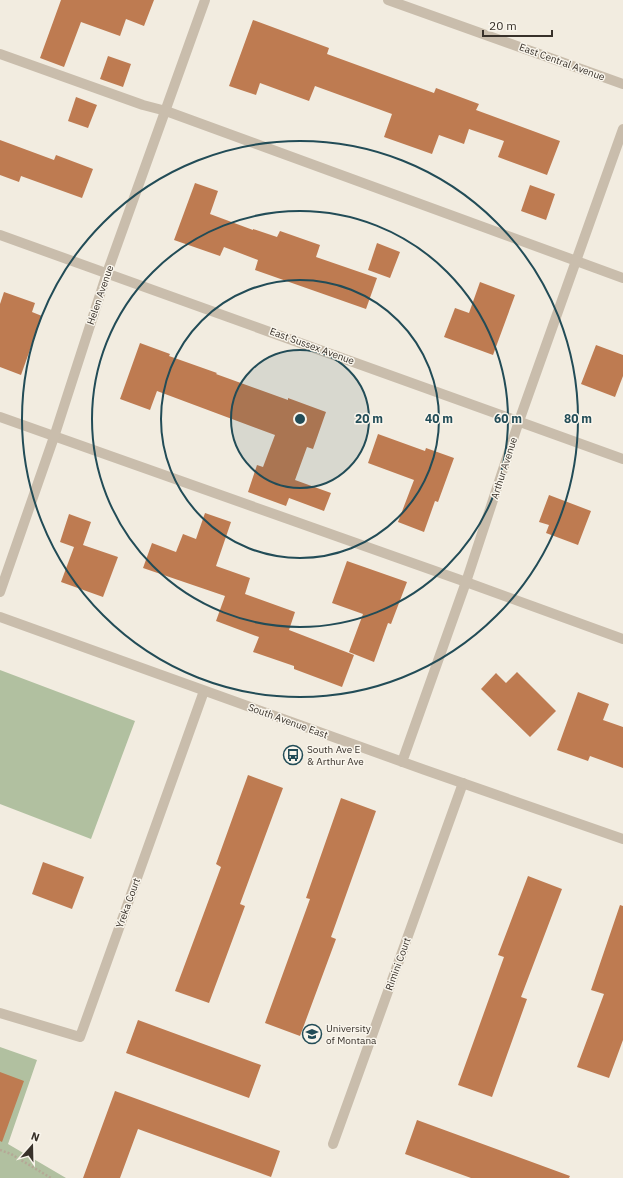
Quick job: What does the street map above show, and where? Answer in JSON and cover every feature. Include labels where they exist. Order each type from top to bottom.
[{"type":"street","name":"Helen Avenue","points":[[0,592],[54,437],[108,273],[205,0]]},
{"type":"street","name":"East Central Avenue","points":[[388,0],[623,84]]},
{"type":"street","points":[[0,54],[143,105],[166,111],[623,278]]},
{"type":"street","name":"Arthur Avenue","points":[[402,762],[466,582],[519,422],[623,129]]},
{"type":"street","name":"East Sussex Avenue","points":[[0,234],[623,459]]},
{"type":"street","points":[[0,417],[623,639]]},
{"type":"street","name":"South Avenue East","points":[[0,617],[402,762],[623,839]]},
{"type":"street","name":"Yreka Court","points":[[0,1013],[80,1037],[204,690]]},
{"type":"street","name":"Rimini Court","points":[[333,1144],[463,783]]},
{"type":"path","points":[[0,1150],[11,1154],[51,1178]]},
{"type":"green space","points":[[0,670],[135,721],[91,839],[0,804]]},
{"type":"green space","points":[[0,1047],[37,1060],[8,1144],[66,1178],[0,1178]]},
{"type":"building","points":[[61,0],[154,0],[144,26],[126,19],[120,36],[81,22],[64,67],[40,58]]},
{"type":"building","points":[[253,20],[329,48],[327,54],[434,93],[436,88],[479,104],[476,110],[560,141],[547,175],[498,157],[504,141],[469,129],[464,144],[439,135],[432,154],[384,137],[392,114],[315,86],[309,101],[260,83],[256,95],[229,86]]},
{"type":"building","points":[[108,56],[131,64],[123,87],[100,79]]},
{"type":"building","points":[[76,97],[97,105],[88,128],[68,121]]},
{"type":"building","points":[[0,140],[54,160],[56,155],[93,169],[82,198],[21,176],[19,182],[0,175]]},
{"type":"building","points":[[195,183],[218,191],[210,214],[277,237],[280,231],[320,245],[316,257],[377,278],[366,309],[255,270],[258,260],[224,247],[220,256],[174,240]]},
{"type":"building","points":[[530,185],[555,194],[546,220],[521,211]]},
{"type":"building","points":[[377,243],[400,252],[390,278],[368,270]]},
{"type":"building","points":[[480,282],[515,295],[493,355],[444,337],[455,308],[469,313]]},
{"type":"building","points":[[4,292],[35,303],[32,312],[42,316],[21,375],[0,367],[0,304]]},
{"type":"building","points":[[140,343],[170,354],[169,356],[217,373],[216,374],[326,412],[313,449],[307,447],[295,480],[331,493],[324,511],[289,498],[286,506],[248,492],[257,465],[263,467],[275,435],[157,391],[150,410],[120,399]]},
{"type":"building","points":[[596,345],[623,355],[623,376],[615,397],[581,384]]},
{"type":"building","points":[[378,434],[425,451],[426,448],[454,458],[438,502],[435,501],[424,532],[398,522],[414,480],[368,463]]},
{"type":"building","points":[[549,495],[591,511],[578,545],[546,533],[549,525],[539,522]]},
{"type":"building","points":[[205,513],[231,522],[216,566],[250,578],[245,594],[295,612],[289,630],[354,655],[342,687],[294,669],[294,666],[253,652],[259,637],[216,621],[225,596],[143,568],[152,543],[176,552],[183,534],[196,539]]},
{"type":"building","points":[[69,514],[91,522],[83,545],[118,557],[103,597],[61,582],[74,547],[60,542]]},
{"type":"building","points":[[347,561],[407,582],[391,624],[388,623],[374,662],[349,652],[363,614],[332,603]]},
{"type":"building","points":[[517,672],[556,711],[530,737],[481,689],[496,673],[506,683]]},
{"type":"building","points":[[578,692],[609,704],[603,720],[623,727],[623,768],[590,756],[588,761],[557,750]]},
{"type":"building","points":[[248,775],[283,788],[240,904],[245,906],[209,1003],[175,991],[221,867],[216,864]]},
{"type":"building","points":[[341,798],[376,811],[331,937],[336,939],[300,1036],[265,1023],[310,899],[306,898]]},
{"type":"building","points":[[43,862],[84,877],[72,909],[32,894]]},
{"type":"building","points":[[528,876],[562,889],[521,997],[527,999],[492,1097],[458,1085],[504,957],[498,955]]},
{"type":"building","points":[[620,905],[623,906],[623,1040],[609,1078],[577,1067],[604,994],[591,990]]},
{"type":"building","points":[[138,1020],[261,1065],[249,1098],[126,1053]]},
{"type":"building","points":[[0,1072],[24,1081],[2,1142],[0,1141]]},
{"type":"building","points":[[115,1091],[280,1151],[271,1177],[138,1129],[120,1178],[83,1178]]},
{"type":"building","points":[[417,1120],[570,1176],[569,1178],[471,1178],[405,1154]]},
{"type":"place","name":"South Ave E & Arthur Ave","points":[[293,755]]},
{"type":"place","name":"University of Montana","points":[[312,1034]]}]
